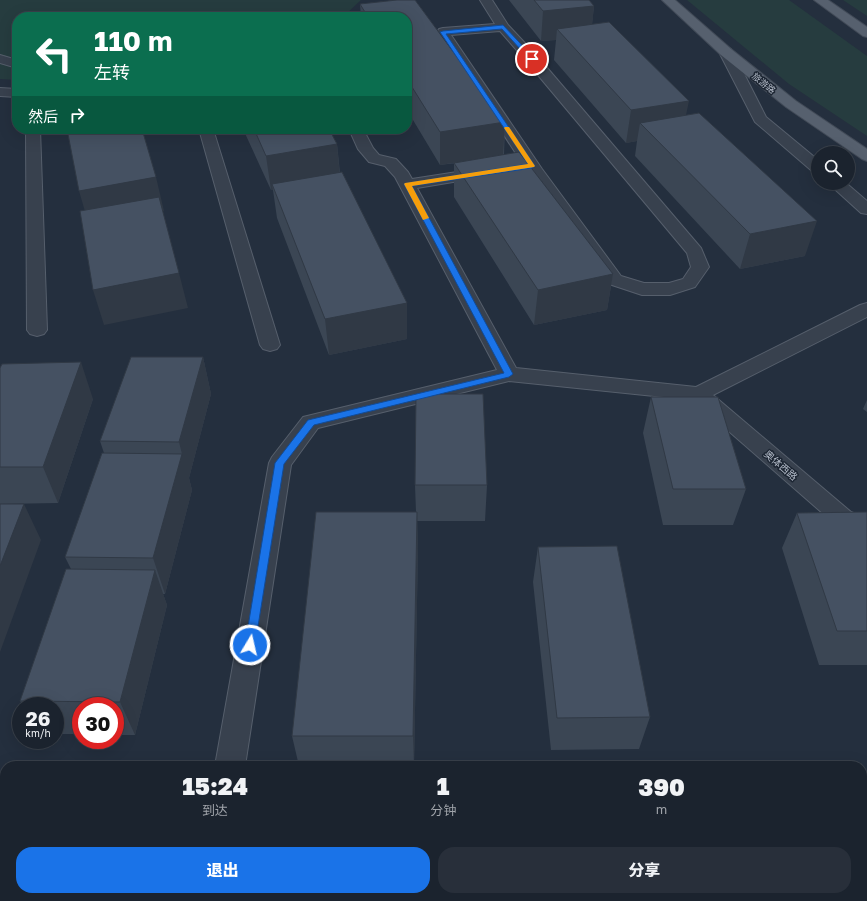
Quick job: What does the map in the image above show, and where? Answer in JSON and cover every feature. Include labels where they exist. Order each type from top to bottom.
[{"type":"main road","name":"旅游路","points":[[668,0],[726,52],[791,104],[867,156]]},
{"type":"main road","points":[[820,0],[867,33]]},
{"type":"street","points":[[486,0],[503,27],[532,59],[695,252],[700,267],[689,283],[670,290],[642,290],[615,280],[516,168],[443,32],[503,27]]},
{"type":"street","points":[[726,52],[760,119],[811,162]]},
{"type":"street","points":[[0,59],[12,63]]},
{"type":"street","points":[[0,92],[12,93]]},
{"type":"street","points":[[33,134],[36,330]]},
{"type":"street","points":[[207,134],[270,345]]},
{"type":"street","points":[[358,134],[366,149],[374,158],[390,162],[408,184],[509,374]]},
{"type":"street","points":[[408,184],[516,168]]},
{"type":"street","points":[[844,190],[867,209]]},
{"type":"street","points":[[231,761],[280,463],[311,422],[509,374],[699,394],[867,309]]},
{"type":"street","name":"奥体西路","points":[[699,394],[843,518],[867,528]]},
{"type":"green space","points":[[0,0],[361,0],[348,12],[12,12],[12,80],[0,79]]},
{"type":"green space","points":[[687,0],[789,0],[867,56],[867,136],[789,84]]},
{"type":"green space","points":[[843,0],[867,0],[867,16]]},
{"type":"building","points":[[397,0],[415,0],[505,122],[440,132],[412,87],[412,12],[365,12],[360,4]]},
{"type":"building","points":[[534,0],[589,0],[594,6],[543,11]]},
{"type":"building","points":[[609,22],[689,101],[631,110],[557,29]]},
{"type":"building","points":[[699,113],[817,221],[750,234],[640,123]]},
{"type":"building","points":[[68,134],[143,134],[156,177],[79,191]]},
{"type":"building","points":[[256,134],[332,134],[337,144],[266,156]]},
{"type":"building","points":[[519,152],[613,274],[538,290],[454,163]]},
{"type":"building","points":[[342,172],[407,303],[325,319],[272,184]]},
{"type":"building","points":[[159,197],[179,273],[93,290],[80,211]]},
{"type":"building","points":[[131,357],[203,357],[179,442],[100,441]]},
{"type":"building","points":[[81,362],[43,467],[0,467],[0,368],[2,364]]},
{"type":"building","points":[[416,394],[483,394],[487,485],[415,485]]},
{"type":"building","points":[[651,397],[718,397],[746,489],[673,489]]},
{"type":"building","points":[[102,453],[182,454],[153,558],[65,557]]},
{"type":"building","points":[[0,504],[24,504],[0,566]]},
{"type":"building","points":[[316,512],[417,512],[413,736],[292,736]]},
{"type":"building","points":[[867,512],[867,631],[837,631],[797,513]]},
{"type":"building","points":[[617,546],[650,717],[557,718],[538,547]]},
{"type":"building","points":[[66,569],[155,570],[121,697],[72,697],[72,702],[64,701],[64,697],[21,697]]},
{"type":"slow traffic","points":[[426,218],[408,184],[532,166],[507,128]]},
{"type":"route","points":[[250,645],[280,463],[311,422],[509,374],[408,184],[532,166],[444,36],[443,32],[503,27],[532,59]]}]
